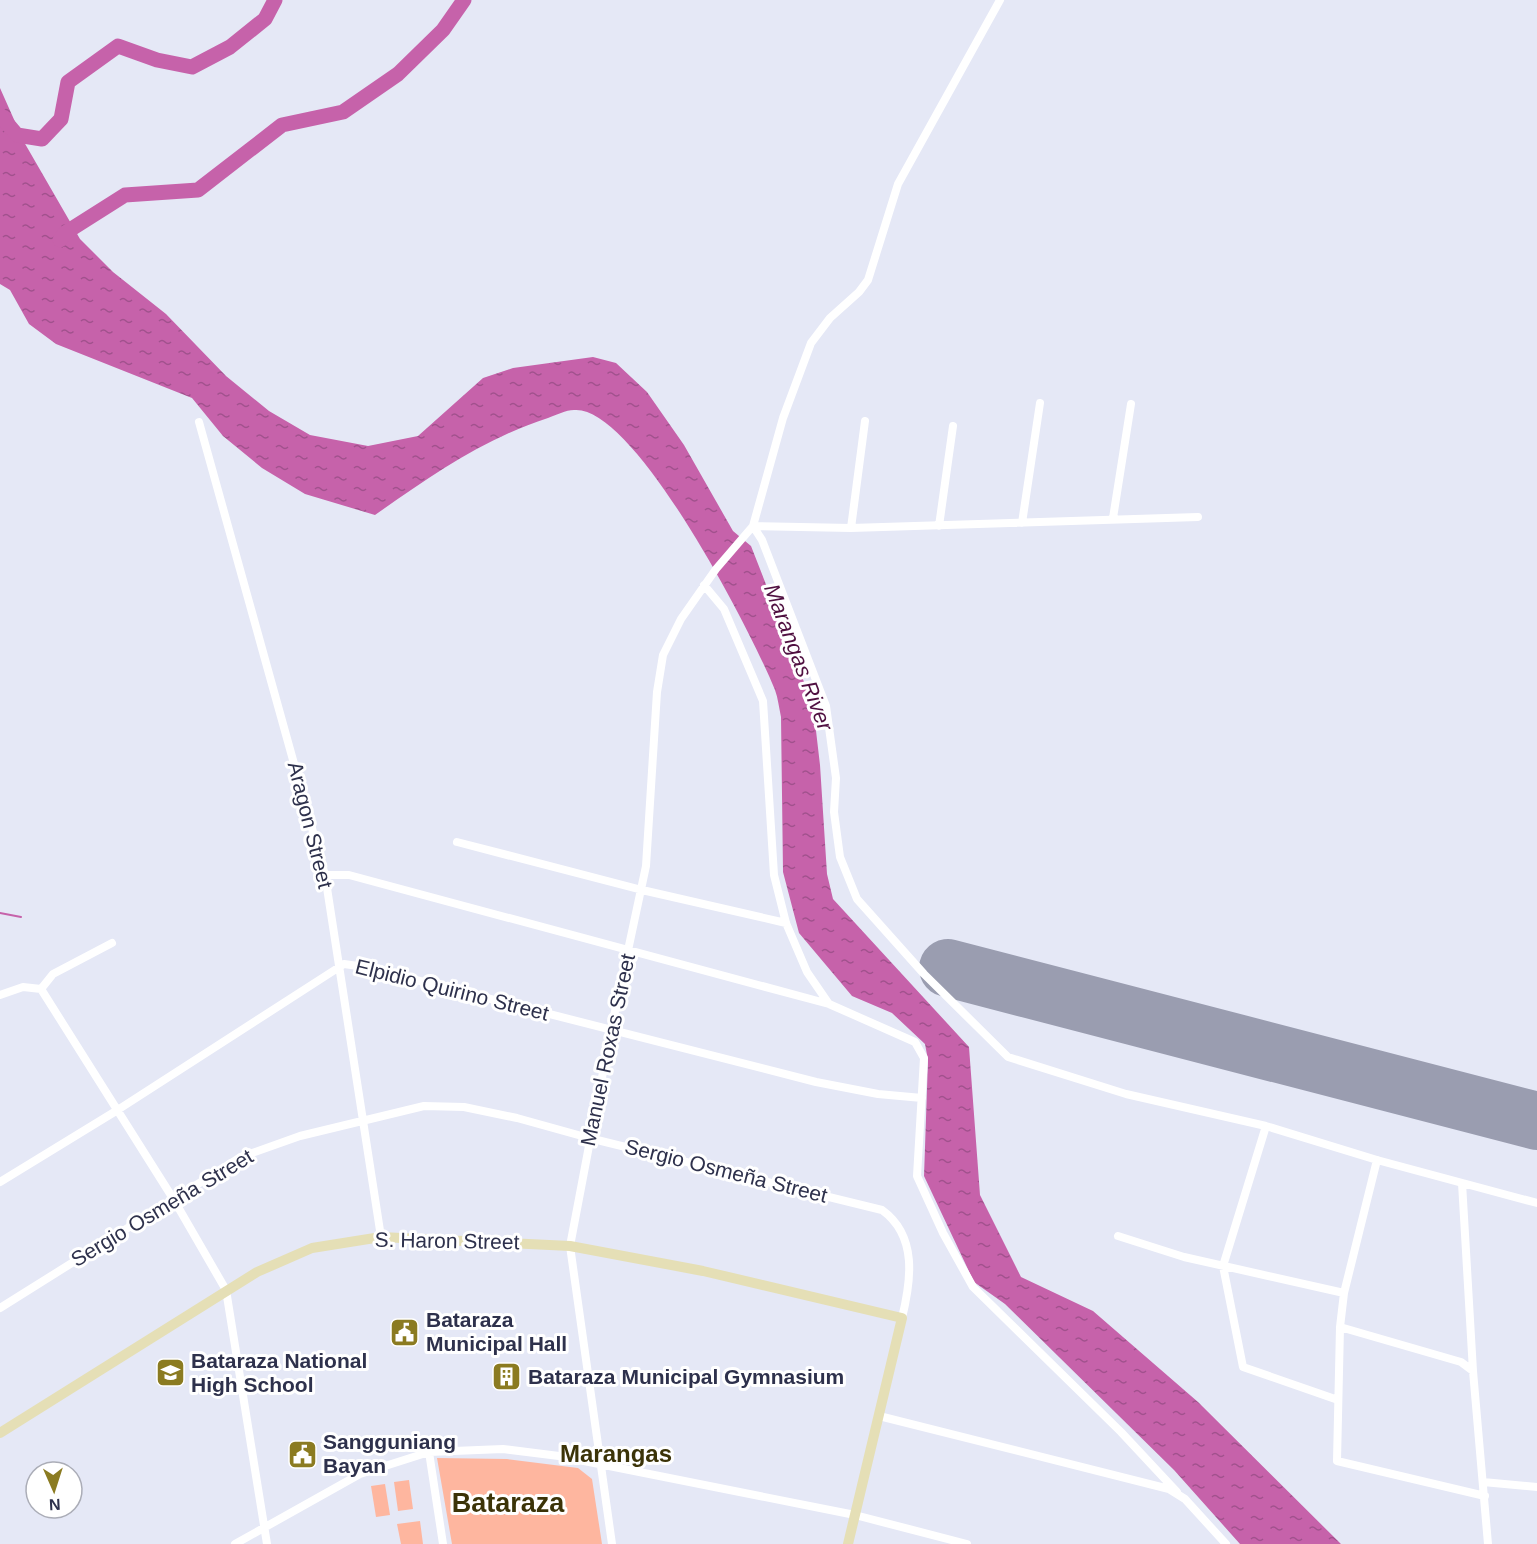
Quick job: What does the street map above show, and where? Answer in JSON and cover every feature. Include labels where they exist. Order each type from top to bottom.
[{"type":"street","points":[[1000,0],[898,184],[868,280],[859,292],[830,318],[811,343],[783,418],[753,526],[762,540],[826,706],[836,778],[834,812],[840,857],[857,899],[924,974],[1008,1057],[1126,1094],[1266,1126],[1377,1160],[1537,1203]]},
{"type":"street","points":[[1022,523],[1040,403]]},
{"type":"street","points":[[1113,518],[1131,404]]},
{"type":"street","points":[[851,528],[865,421]]},
{"type":"street","name":"Aragon Street","points":[[199,422],[325,875],[381,1237]]},
{"type":"street","points":[[939,526],[953,426]]},
{"type":"street","points":[[753,526],[851,528],[1198,517]]},
{"type":"street","name":"Manuel Roxas Street","points":[[612,1544],[570,1246],[589,1138],[642,890],[648,852],[657,692],[663,655],[681,619],[704,585],[753,526]]},
{"type":"street","points":[[704,585],[724,609],[764,701],[770,843],[774,875],[786,922],[807,972],[830,1004]]},
{"type":"street","points":[[458,842],[642,890],[786,922]]},
{"type":"street","points":[[325,875],[349,875],[629,952],[830,1004],[915,1042],[924,1058],[917,1176],[943,1233],[973,1287],[1120,1432],[1226,1544]]},
{"type":"street","points":[[41,990],[53,974],[112,943]]},
{"type":"street","name":"Elpidio Quirino Street","points":[[0,1182],[116,1111],[339,965],[365,966],[816,1082],[878,1094],[922,1098]]},
{"type":"street","points":[[0,995],[23,987],[41,990],[174,1200],[226,1290],[267,1544]]},
{"type":"street","name":"Sergio Osmeña Street","points":[[0,1308],[241,1157],[262,1148],[362,1120],[424,1106],[464,1107],[517,1118],[589,1138],[869,1206],[891,1217],[900,1231],[911,1271],[902,1318]]},
{"type":"street","points":[[1266,1126],[1223,1266],[1243,1367],[1338,1400]]},
{"type":"street","points":[[1377,1160],[1344,1293],[1340,1327],[1336,1461],[1485,1496]]},
{"type":"street","points":[[1462,1184],[1473,1371],[1488,1544]]},
{"type":"street","points":[[1118,1236],[1223,1266],[1344,1293]]},
{"type":"street","name":"S. Haron Street","points":[[0,1433],[226,1290],[298,1252],[330,1244],[381,1237],[570,1246],[703,1271],[902,1318]]},
{"type":"street","points":[[848,1544],[902,1318]]},
{"type":"street","points":[[1340,1327],[1461,1362],[1473,1371]]},
{"type":"street","points":[[879,1416],[1177,1492]]},
{"type":"street","points":[[235,1544],[344,1481],[429,1452],[503,1449],[559,1456],[855,1515],[967,1544]]},
{"type":"street","points":[[429,1452],[443,1544]]},
{"type":"street","points":[[1483,1482],[1537,1487]]},
{"type":"shaded area","points":[[437,1458],[507,1459],[578,1468],[592,1479],[602,1544],[452,1544]]},
{"type":"shaded area","points":[[409,1480],[413,1509],[398,1511],[394,1482]]},
{"type":"shaded area","points":[[385,1484],[390,1515],[376,1517],[371,1486]]},
{"type":"shaded area","points":[[420,1521],[423,1544],[401,1544],[397,1524]]},
{"type":"water","points":[[0,88],[24,142],[80,239],[113,272],[166,314],[226,376],[269,411],[310,435],[368,446],[418,436],[483,378],[513,368],[593,357],[616,363],[647,392],[684,445],[733,531],[751,546],[813,705],[820,765],[827,874],[833,899],[969,1047],[980,1195],[1021,1277],[1093,1311],[1198,1402],[1341,1544],[1240,1544],[1174,1470],[1005,1304],[974,1282],[924,1176],[928,1060],[925,1044],[892,1013],[852,996],[799,933],[783,872],[781,717],[775,690],[743,623],[690,528],[659,482],[628,444],[599,418],[571,410],[525,426],[480,447],[375,515],[305,494],[262,468],[223,436],[192,398],[56,344],[29,324],[10,290],[0,284]]},
{"type":"waterway","name":"Marangas River","points":[[0,115],[17,135],[42,139],[61,119],[68,82],[118,46],[157,60],[192,67],[230,47],[265,19],[275,0]]},
{"type":"waterway","name":"Marangas River","points":[[60,240],[65,233],[125,195],[198,190],[282,125],[343,112],[398,74],[443,30],[464,0]]},
{"type":"waterway","points":[[0,913],[21,917]]},
{"type":"runway","points":[[948,968],[1537,1121]]},
{"type":"place","name":"Bataraza Municipal Hall","points":[[405,1332]]},
{"type":"place","name":"Bataraza National High School","points":[[170,1373]]},
{"type":"place","name":"Bataraza Municipal Gymnasium","points":[[507,1377]]},
{"type":"place","name":"Sangguniang Bayan","points":[[302,1454]]},
{"type":"district","name":"Marangas","points":[[616,1454]]},
{"type":"district","name":"Bataraza","points":[[508,1503]]}]
